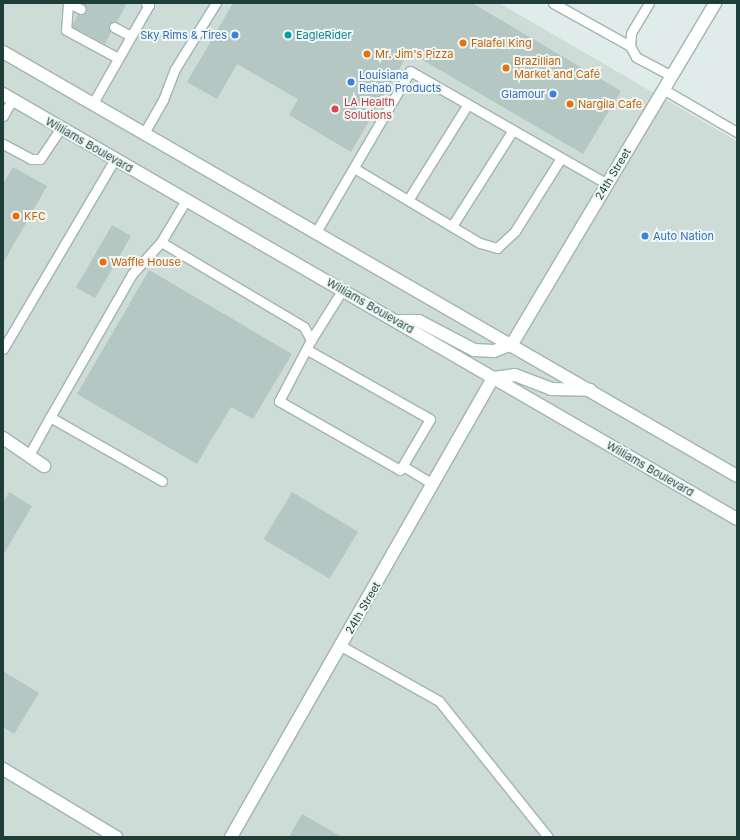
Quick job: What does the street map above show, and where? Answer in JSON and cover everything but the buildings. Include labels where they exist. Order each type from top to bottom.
[{"type":"main road","name":"24th Street","points":[[512,344],[714,3]]},
{"type":"main road","points":[[3,52],[512,344],[737,476]]},
{"type":"main road","name":"Williams Boulevard","points":[[8,97],[115,160],[343,289],[493,378],[737,519]]},
{"type":"main road","points":[[398,321],[419,321],[474,350],[494,351],[512,344]]},
{"type":"main road","points":[[493,378],[515,374],[551,389],[591,390]]},
{"type":"main road","name":"24th Street","points":[[231,837],[493,378]]},
{"type":"main road","points":[[3,438],[44,466]]},
{"type":"main road","points":[[3,769],[116,837]]},
{"type":"lane","points":[[80,9],[68,3],[66,30],[118,58]]},
{"type":"lane","points":[[93,103],[149,5],[146,3]]},
{"type":"lane","points":[[144,133],[163,100],[175,69],[216,3]]},
{"type":"lane","points":[[553,3],[630,46],[636,57],[671,76]]},
{"type":"lane","points":[[630,46],[631,33],[649,3]]},
{"type":"lane","points":[[114,27],[131,36]]},
{"type":"lane","points":[[316,232],[410,71],[607,184]]},
{"type":"lane","points":[[663,90],[737,132]]},
{"type":"lane","points":[[3,116],[8,97]]},
{"type":"lane","points":[[408,200],[468,104]]},
{"type":"lane","points":[[3,144],[31,159],[40,158],[60,128]]},
{"type":"lane","points":[[452,226],[513,130]]},
{"type":"lane","points":[[354,168],[452,226],[497,248],[514,231],[561,158]]},
{"type":"lane","points":[[3,349],[115,160]]},
{"type":"lane","points":[[29,455],[132,274],[161,242],[186,200]]},
{"type":"lane","points":[[161,242],[304,327],[311,340]]},
{"type":"lane","points":[[306,349],[430,419],[400,470],[279,401],[306,349],[311,340],[343,289]]},
{"type":"lane","points":[[50,417],[162,481]]},
{"type":"lane","points":[[403,466],[433,484]]},
{"type":"lane","points":[[341,646],[439,701],[548,837]]},
{"type":"shaded area","points":[[3,3],[499,3],[737,141],[737,837],[3,837]]},
{"type":"place","name":"Sky Rims & Tires","points":[[235,35]]},
{"type":"place","name":"EagleRider","points":[[288,35]]},
{"type":"place","name":"Falafel King","points":[[463,43]]},
{"type":"place","name":"Mr. Jim's Pizza","points":[[367,54]]},
{"type":"place","name":"Brazillian Market and Café","points":[[506,68]]},
{"type":"place","name":"Louisiana Rehab Products","points":[[351,82]]},
{"type":"place","name":"Glamour","points":[[553,94]]},
{"type":"place","name":"Nargila Cafe","points":[[570,104]]},
{"type":"place","name":"LA Health Solutions","points":[[335,109]]},
{"type":"place","name":"KFC","points":[[16,216]]},
{"type":"place","name":"Auto Nation","points":[[645,236]]},
{"type":"place","name":"Waffle House","points":[[103,262]]}]
